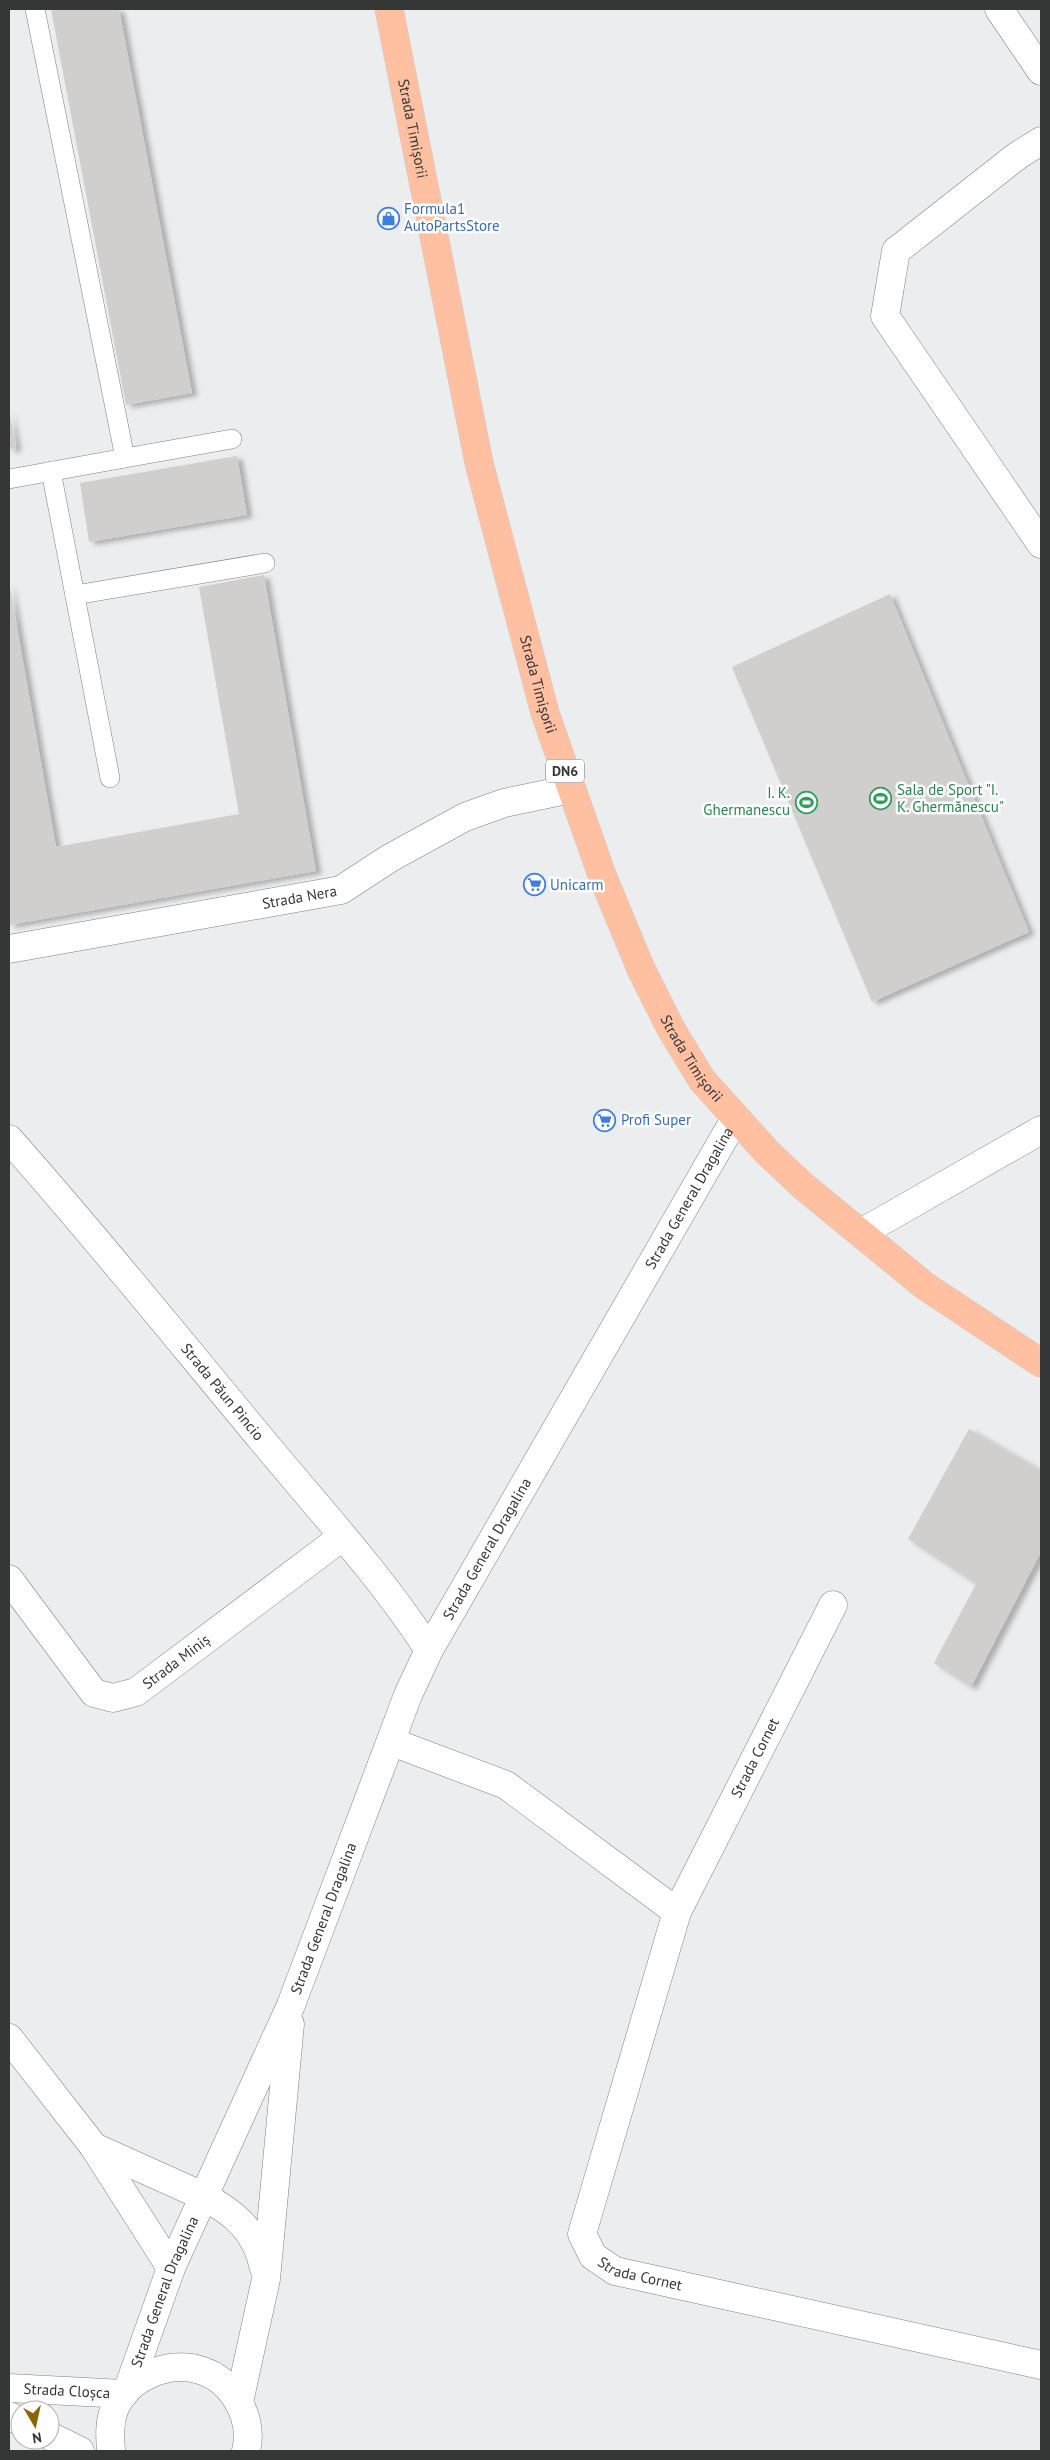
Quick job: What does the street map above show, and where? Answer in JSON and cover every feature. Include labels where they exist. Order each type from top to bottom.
[{"type":"main road","name":"Strada Timișorii","points":[[389,9],[479,463],[546,713],[602,875],[641,970],[670,1029],[702,1080],[735,1119],[803,1186],[925,1286],[1041,1363]]},
{"type":"street","points":[[999,9],[1041,71]]},
{"type":"street","points":[[1041,141],[1017,156],[896,251],[885,316],[1041,544]]},
{"type":"street","name":"Strada Nera","points":[[9,949],[341,890],[390,858],[464,817],[504,803],[571,789]]},
{"type":"street","name":"Strada General Dragalina","points":[[111,2451],[109,2433],[115,2409],[126,2392],[171,2268],[291,2005],[392,1742],[408,1695],[429,1650],[735,1119]]},
{"type":"street","points":[[861,1234],[1041,1130]]},
{"type":"street","name":"Strada Păun Pincio","points":[[9,1138],[70,1208],[342,1537],[406,1616],[429,1650]]},
{"type":"street","name":"Strada Miniș","points":[[9,1579],[94,1693],[113,1698],[136,1692],[342,1537]]},
{"type":"street","name":"Strada Cornet","points":[[833,1605],[677,1912],[582,2234],[593,2256],[614,2271],[1041,2365]]},
{"type":"street","points":[[392,1742],[506,1785],[677,1912]]},
{"type":"street","name":"Strada General Dragalina","points":[[239,2402],[266,2278],[291,2005]]},
{"type":"street","points":[[9,2038],[94,2147],[171,2268]]},
{"type":"street","points":[[94,2147],[203,2196]]},
{"type":"street","name":"Strada General Dragalina","points":[[203,2196],[222,2206],[252,2234],[260,2250],[266,2278]]},
{"type":"street","points":[[126,2392],[149,2374],[174,2367],[200,2370],[222,2382],[239,2402],[247,2421],[248,2442],[246,2451]]},
{"type":"street","name":"Strada Cloșca","points":[[9,2388],[126,2392]]},
{"type":"street","points":[[60,2441],[80,2451]]},
{"type":"lane","points":[[35,9],[125,458]]},
{"type":"lane","points":[[9,478],[232,438]]},
{"type":"lane","points":[[51,471],[110,778]]},
{"type":"lane","points":[[75,595],[265,563]]},
{"type":"building","points":[[51,9],[119,9],[192,393],[126,405]]},
{"type":"building","points":[[9,410],[16,448],[9,450]]},
{"type":"building","points":[[237,456],[247,515],[89,542],[80,483]]},
{"type":"building","points":[[264,575],[316,871],[9,925],[9,582],[56,847],[239,814],[199,587]]},
{"type":"building","name":"Sala de Sport \"I. K. Ghermănescu\"","points":[[890,594],[1029,932],[872,1002],[732,667]]},
{"type":"building","points":[[969,1429],[1041,1471],[1041,1552],[971,1687],[934,1663],[976,1584],[908,1539]]},
{"type":"place","name":"Formula1 AutoPartsStore","points":[[388,218]]},
{"type":"place","name":"Sala de Sport \"I. K. Ghermănescu\"","points":[[881,799]]},
{"type":"place","name":"I. K. Ghermanescu","points":[[806,802]]},
{"type":"place","name":"Unicarm","points":[[534,885]]},
{"type":"place","name":"Profi Super","points":[[605,1120]]}]
